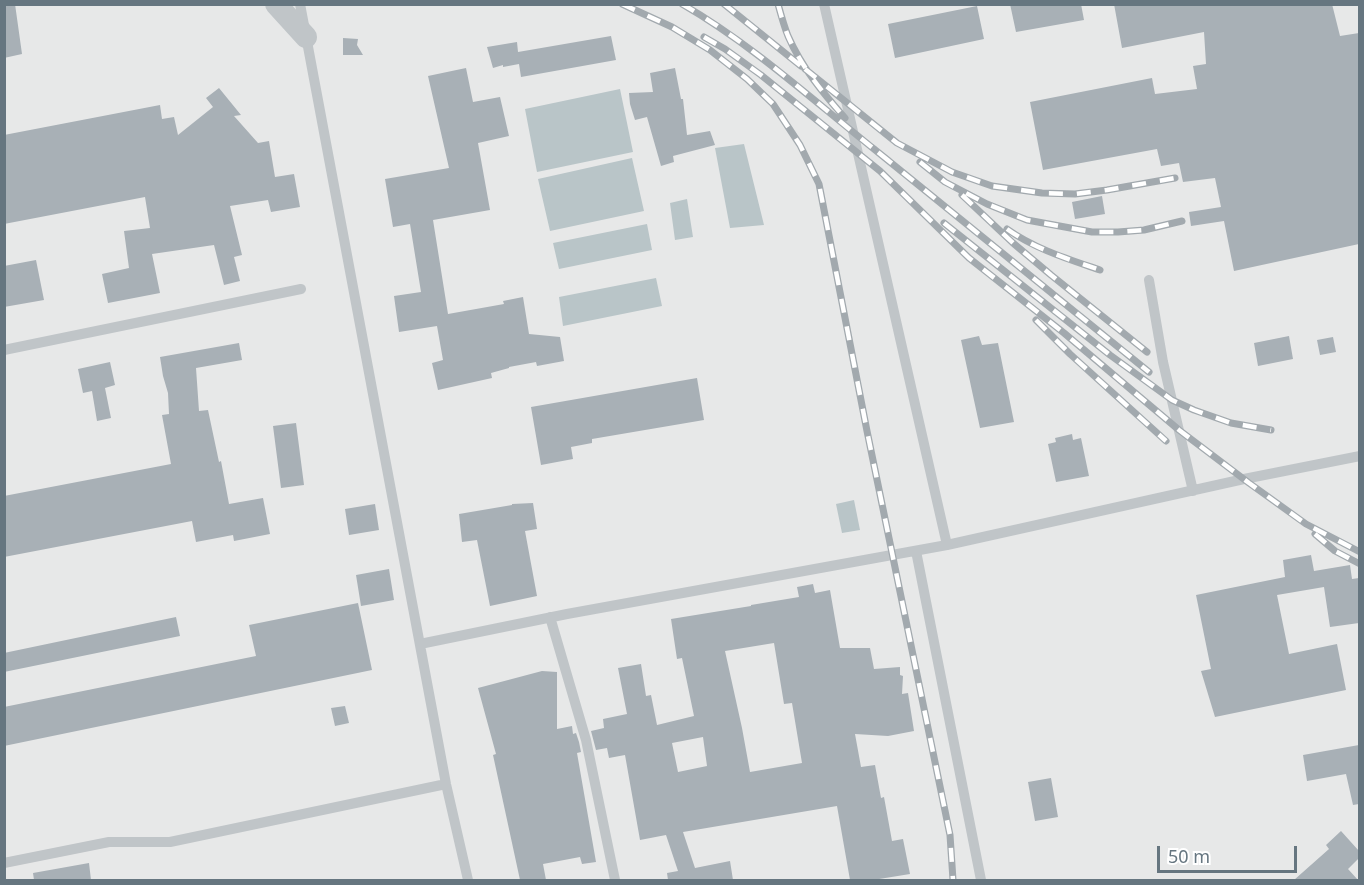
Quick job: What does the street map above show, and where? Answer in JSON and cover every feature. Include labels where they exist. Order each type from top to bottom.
[{"type":"street","points":[[276,4],[306,37]]},
{"type":"lane","points":[[300,4],[446,784],[468,880]]},
{"type":"lane","points":[[824,4],[947,545]]},
{"type":"lane","points":[[1149,280],[1163,362],[1193,491]]},
{"type":"lane","points":[[4,350],[302,290]]},
{"type":"lane","points":[[420,644],[550,617],[947,545],[1359,456]]},
{"type":"lane","points":[[916,551],[981,880]]},
{"type":"lane","points":[[550,617],[586,740],[615,880]]},
{"type":"lane","points":[[4,863],[109,842],[170,842],[446,784]]},
{"type":"shaded area","points":[[5,5],[1359,5],[1359,880],[5,880]]},
{"type":"shaded area","points":[[620,89],[633,152],[537,172],[525,109]]},
{"type":"shaded area","points":[[744,144],[764,225],[730,228],[715,148]]},
{"type":"shaded area","points":[[632,158],[644,211],[550,231],[538,179]]},
{"type":"shaded area","points":[[687,199],[693,237],[675,240],[670,203]]},
{"type":"shaded area","points":[[647,224],[652,250],[559,269],[553,243]]},
{"type":"shaded area","points":[[656,278],[662,306],[563,326],[559,297]]},
{"type":"shaded area","points":[[854,500],[860,530],[842,533],[836,504]]},
{"type":"building","points":[[4,4],[15,4],[22,54],[4,58]]},
{"type":"building","points":[[1010,4],[1081,4],[1084,20],[1016,32]]},
{"type":"building","points":[[1114,4],[1332,4],[1340,36],[1359,33],[1359,244],[1234,271],[1224,221],[1191,226],[1189,212],[1221,207],[1215,178],[1183,182],[1179,163],[1161,166],[1157,149],[1043,170],[1030,102],[1152,78],[1155,94],[1197,89],[1193,66],[1206,64],[1204,32],[1122,48]]},
{"type":"building","points":[[977,6],[984,39],[895,58],[888,24]]},
{"type":"building","points":[[611,36],[616,60],[521,77],[519,64],[493,68],[487,47],[517,42],[518,52]]},
{"type":"building","points":[[343,38],[358,39],[357,45],[363,55],[343,55]]},
{"type":"building","points":[[466,68],[473,102],[500,97],[509,136],[478,143],[490,210],[433,220],[448,314],[504,304],[503,301],[523,297],[529,334],[560,337],[564,361],[537,366],[536,362],[509,367],[491,373],[492,378],[438,390],[432,363],[443,360],[437,326],[399,332],[394,296],[421,292],[410,224],[393,227],[385,179],[449,168],[428,76]]},
{"type":"building","points":[[675,68],[681,99],[683,99],[687,135],[710,131],[715,145],[673,156],[674,162],[661,166],[647,117],[635,120],[629,93],[653,92],[650,73]]},
{"type":"building","points":[[219,88],[241,115],[234,116],[258,143],[269,141],[275,177],[294,174],[300,207],[271,212],[268,200],[230,206],[242,255],[234,257],[240,281],[224,285],[214,245],[152,254],[160,293],[108,303],[102,274],[129,268],[124,231],[150,228],[145,197],[4,224],[4,135],[160,105],[162,119],[174,117],[178,135],[213,107],[206,98]]},
{"type":"building","points":[[1102,196],[1105,214],[1075,219],[1072,202]]},
{"type":"building","points":[[36,260],[44,300],[4,307],[4,266]]},
{"type":"building","points":[[979,336],[982,345],[998,343],[1014,422],[980,428],[961,340]]},
{"type":"building","points":[[1289,336],[1293,359],[1258,366],[1254,343]]},
{"type":"building","points":[[1333,337],[1336,352],[1320,355],[1317,340]]},
{"type":"building","points":[[239,343],[242,360],[196,368],[199,411],[208,410],[229,504],[263,498],[270,534],[234,541],[233,535],[196,542],[192,521],[4,557],[4,496],[171,464],[162,415],[169,414],[168,393],[160,357]]},
{"type":"building","points":[[110,362],[115,385],[105,388],[111,418],[97,421],[92,391],[83,393],[78,369]]},
{"type":"building","points":[[697,378],[704,420],[592,439],[592,443],[571,447],[573,459],[541,465],[531,407]]},
{"type":"building","points":[[296,423],[304,485],[281,488],[273,426]]},
{"type":"building","points":[[1072,434],[1073,440],[1081,438],[1089,476],[1056,482],[1048,444],[1056,442],[1055,438]]},
{"type":"building","points":[[533,503],[537,529],[525,531],[537,596],[490,606],[477,540],[462,542],[459,514],[512,504]]},
{"type":"building","points":[[375,504],[379,530],[349,535],[345,509]]},
{"type":"building","points":[[1311,555],[1314,571],[1350,565],[1352,579],[1359,578],[1359,623],[1330,627],[1324,587],[1277,595],[1289,654],[1337,644],[1346,690],[1215,717],[1201,671],[1211,669],[1196,595],[1285,577],[1283,560]]},
{"type":"building","points":[[389,569],[394,600],[361,606],[356,575]]},
{"type":"building","points":[[813,584],[815,593],[830,590],[840,648],[870,648],[874,669],[900,667],[900,675],[903,676],[902,694],[908,693],[914,731],[888,736],[855,734],[861,767],[875,765],[892,841],[903,839],[910,874],[873,880],[850,880],[837,806],[683,832],[695,868],[730,861],[733,880],[668,880],[667,873],[678,871],[666,835],[640,840],[625,755],[609,758],[607,748],[596,750],[591,731],[604,728],[603,719],[627,714],[618,668],[641,664],[646,696],[651,695],[657,725],[694,716],[682,658],[677,659],[671,619],[799,597],[797,587]],"holes":[[[774,643],[784,704],[792,703],[802,763],[750,772],[725,651]],[[703,737],[707,766],[678,772],[672,743]]]},
{"type":"building","points":[[358,603],[372,670],[4,746],[4,707],[256,656],[249,625]]},
{"type":"building","points":[[176,617],[180,636],[4,672],[4,653]]},
{"type":"building","points":[[542,671],[557,672],[557,729],[572,726],[573,734],[576,733],[579,742],[581,752],[577,753],[596,862],[582,864],[580,857],[543,864],[546,880],[520,880],[493,755],[496,754],[478,688]]},
{"type":"building","points":[[345,706],[349,723],[335,726],[331,708]]},
{"type":"building","points":[[1359,745],[1359,804],[1353,805],[1346,774],[1307,781],[1303,755]]},
{"type":"building","points":[[1051,778],[1058,817],[1035,821],[1028,782]]},
{"type":"building","points":[[1341,831],[1359,851],[1359,858],[1348,869],[1358,880],[1294,880],[1329,849],[1326,845]]},
{"type":"building","points":[[89,863],[91,880],[34,880],[33,873]]},
{"type":"railway","points":[[622,4],[672,27],[710,50],[747,79],[773,104],[800,145],[819,184],[950,835],[953,880]]},
{"type":"railway","points":[[682,4],[757,54],[874,149]]},
{"type":"railway","points":[[724,4],[801,66]]},
{"type":"railway","points":[[778,4],[788,36],[800,59],[821,90],[845,118]]},
{"type":"railway","points":[[704,37],[761,75],[880,171],[969,258],[1064,333],[1179,430],[1306,524],[1360,552]]},
{"type":"railway","points":[[805,69],[897,143],[952,172],[992,186],[1042,193],[1075,194],[1175,178]]},
{"type":"railway","points":[[889,161],[874,149],[1149,372]]},
{"type":"railway","points":[[920,162],[945,182],[987,204],[1027,220],[1092,232],[1144,230],[1182,221]]},
{"type":"railway","points":[[962,195],[1013,243],[1147,352]]},
{"type":"railway","points":[[944,223],[1110,355],[1172,400],[1231,423],[1271,430]]},
{"type":"railway","points":[[1007,229],[1040,248],[1100,270]]},
{"type":"railway","points":[[1036,320],[1166,441]]},
{"type":"railway","points":[[1315,534],[1335,551],[1360,564]]}]
